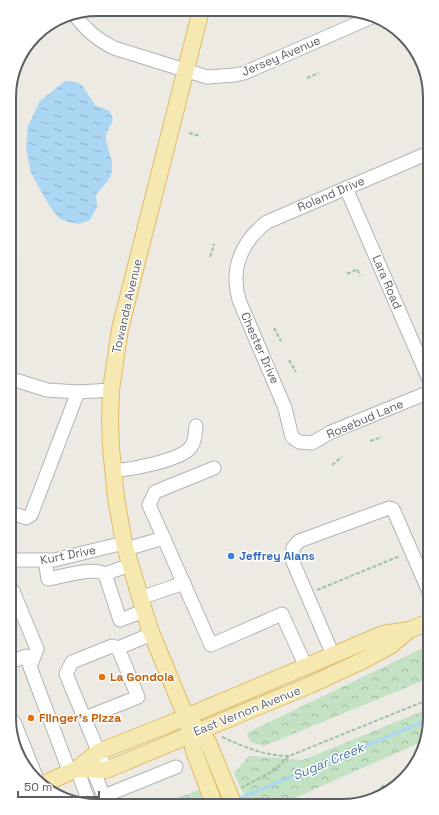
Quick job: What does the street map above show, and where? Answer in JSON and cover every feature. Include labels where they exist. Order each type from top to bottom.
[{"type":"main road","name":"Towanda Avenue","points":[[186,717],[152,634],[125,546],[116,498],[111,448],[111,390],[120,329],[199,16]]},
{"type":"main road","name":"East Vernon Avenue","points":[[89,766],[186,717],[383,634],[409,630],[423,624]]},
{"type":"main road","name":"East Vernon Avenue","points":[[48,782],[89,766],[195,732],[310,686],[390,646],[409,630]]},
{"type":"main road","points":[[186,717],[195,732],[208,742],[230,792]]},
{"type":"main road","points":[[195,732],[194,751],[209,798]]},
{"type":"street","name":"Jersey Avenue","points":[[78,19],[87,30],[114,48],[186,69],[207,77],[244,73],[366,20]]},
{"type":"street","name":"Roland Drive","points":[[244,246],[254,233],[267,222],[423,155]]},
{"type":"street","name":"Lara Road","points":[[346,188],[423,366]]},
{"type":"street","name":"Chester Drive","points":[[244,246],[236,272],[239,300],[285,408],[292,437],[303,444]]},
{"type":"street","points":[[16,380],[47,390],[78,392],[111,390]]},
{"type":"street","points":[[16,514],[26,518],[31,515],[78,392]]},
{"type":"street","name":"Rosebud Lane","points":[[303,444],[312,443],[331,432],[423,395]]},
{"type":"street","points":[[114,471],[139,467],[182,455],[191,447],[195,438],[196,426]]},
{"type":"street","points":[[214,468],[154,492],[149,505],[211,645],[282,614],[306,667]]},
{"type":"street","points":[[333,655],[293,562],[293,548],[299,541],[389,508],[393,509],[423,579]]},
{"type":"street","name":"Kurt Drive","points":[[16,560],[46,560],[164,538]]},
{"type":"street","points":[[80,554],[84,572]]},
{"type":"street","points":[[46,560],[48,579],[84,572],[100,571],[104,574],[120,620],[142,604],[184,583]]},
{"type":"street","points":[[104,574],[130,565]]},
{"type":"street","points":[[16,598],[37,649],[30,667]]},
{"type":"street","points":[[90,798],[85,718],[66,674],[72,662],[112,646],[118,648],[152,634]]},
{"type":"street","points":[[85,718],[138,697],[118,648]]},
{"type":"street","points":[[16,660],[26,656],[30,667],[89,766],[104,796],[176,767]]},
{"type":"street","points":[[17,730],[32,766]]},
{"type":"path","points":[[307,78],[319,73]]},
{"type":"path","points":[[189,133],[201,136]]},
{"type":"path","points":[[210,257],[213,244]]},
{"type":"path","points":[[347,274],[357,269],[360,276]]},
{"type":"path","points":[[274,328],[281,341]]},
{"type":"path","points":[[289,360],[296,372]]},
{"type":"path","points":[[370,441],[382,436]]},
{"type":"path","points":[[332,466],[342,457]]},
{"type":"path","points":[[307,594],[411,552]]},
{"type":"path","points":[[230,792],[275,770],[289,756],[423,702]]},
{"type":"path","points":[[222,737],[266,755],[289,756]]},
{"type":"path","points":[[381,788],[384,785],[385,786]]},
{"type":"green space","points":[[423,648],[423,680],[264,746],[250,742],[247,733]]},
{"type":"green space","points":[[423,711],[423,723],[419,743],[293,799],[246,799],[234,773],[249,756],[303,760]]},
{"type":"green space","points":[[199,790],[203,799],[175,799]]},
{"type":"water","points":[[65,81],[76,82],[82,85],[95,105],[110,111],[113,120],[106,135],[107,145],[112,161],[111,175],[96,195],[97,207],[90,220],[79,224],[68,222],[59,218],[50,207],[31,173],[26,148],[28,126],[40,101]]},
{"type":"waterway","name":"Sugar Creek","points":[[238,799],[423,722]]},
{"type":"place","name":"Jeffrey Alans","points":[[231,556]]},
{"type":"place","name":"La Gondola","points":[[102,677]]},
{"type":"place","name":"Flinger's Pizza","points":[[31,718]]}]
